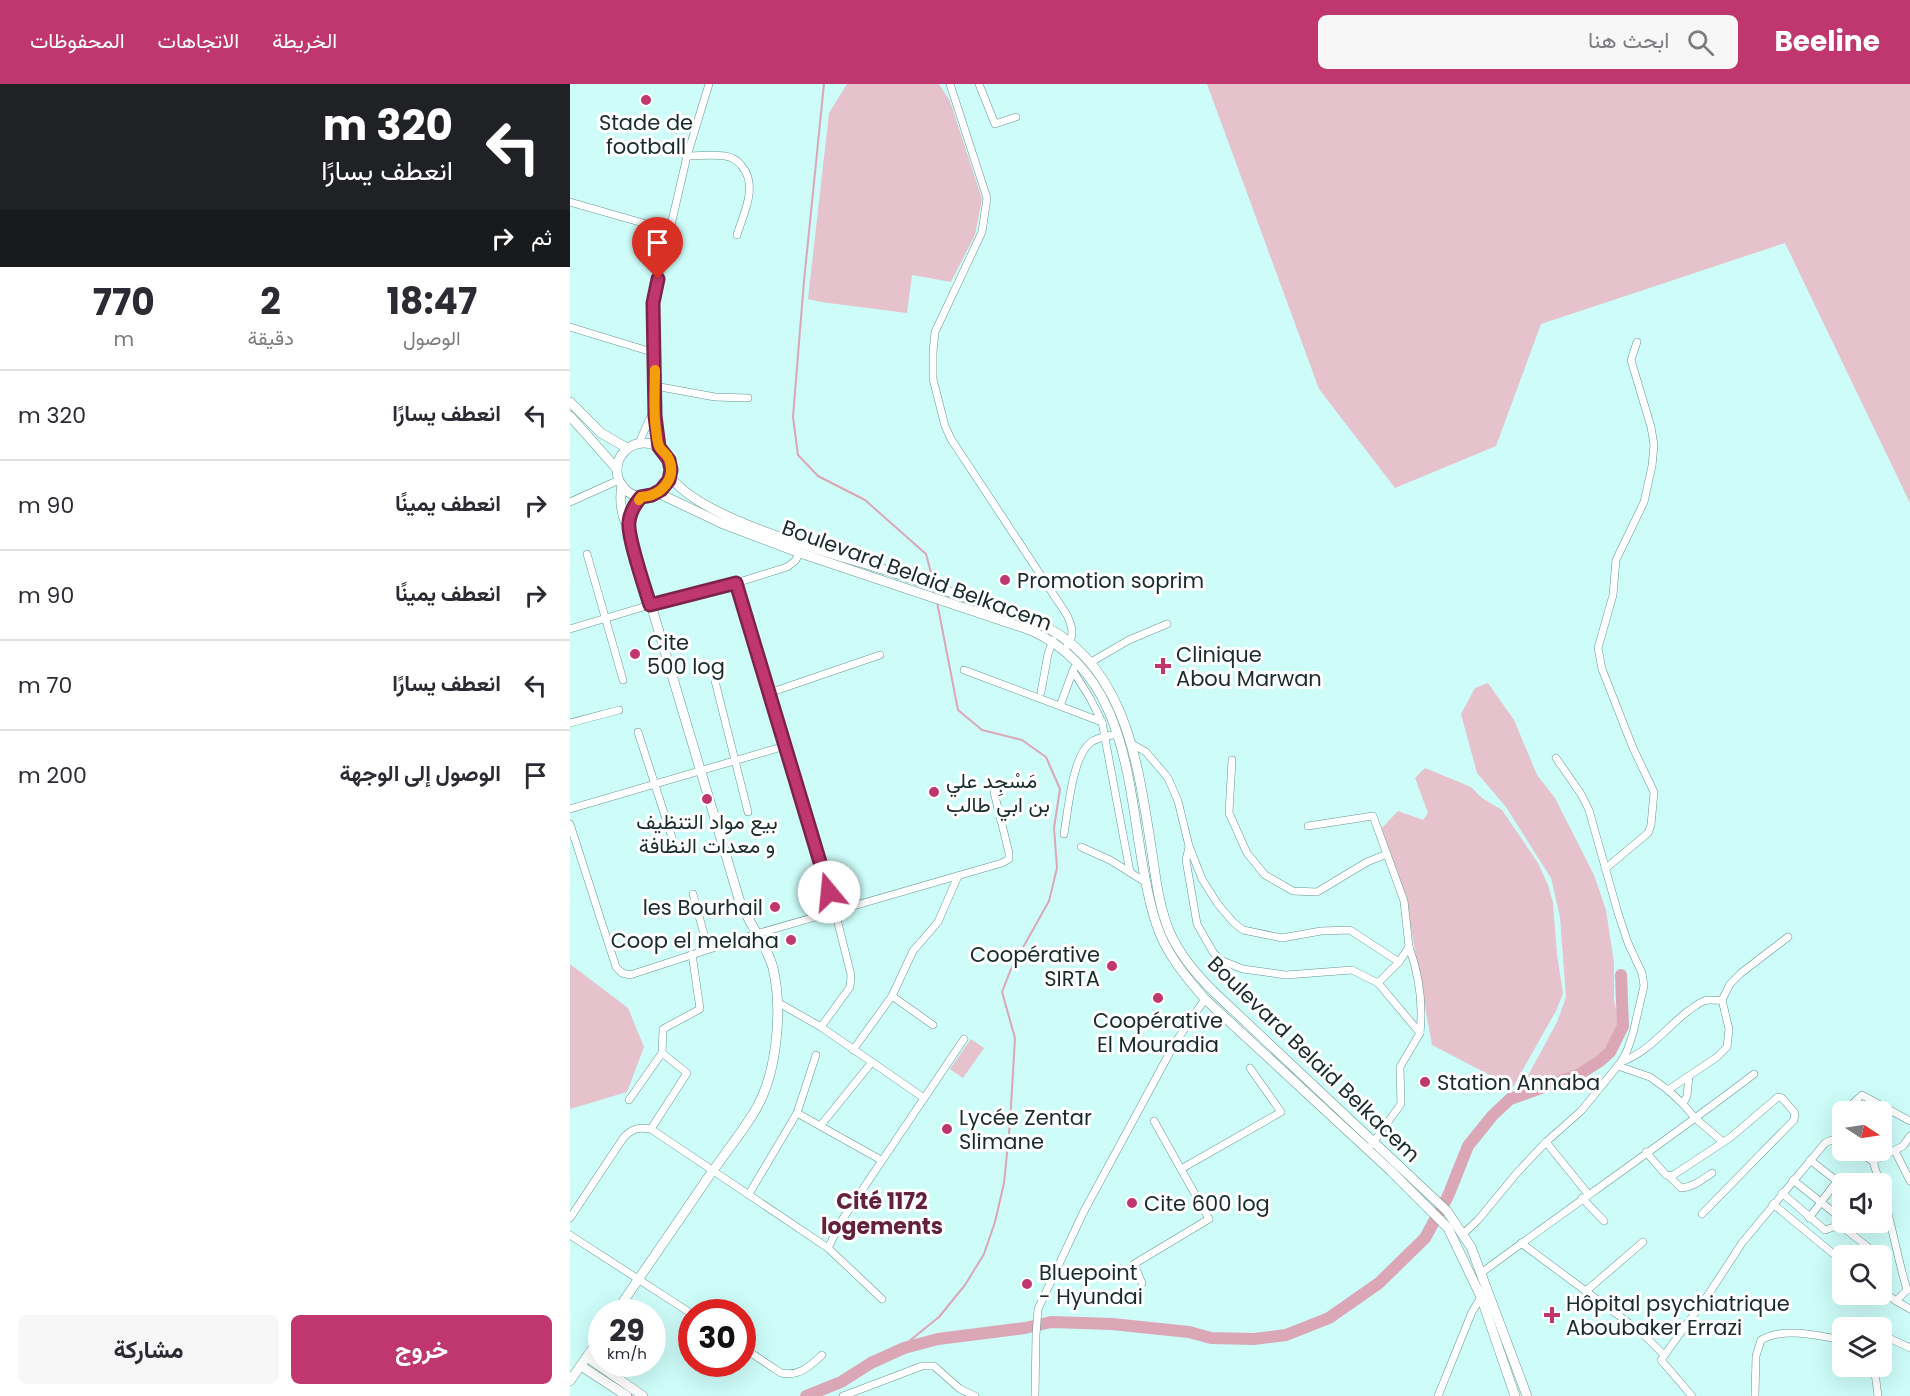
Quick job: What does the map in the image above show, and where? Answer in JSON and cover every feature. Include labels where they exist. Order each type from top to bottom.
[{"type":"main road","points":[[570,402],[597,430],[627,448]]},
{"type":"main road","points":[[570,416],[617,470]]},
{"type":"main road","points":[[620,483],[630,493],[641,497],[658,493],[667,484],[670,476],[669,460],[659,447],[652,444],[639,443],[627,448],[619,460],[617,470],[620,483],[620,507],[739,899],[773,968],[777,1002],[773,1059],[761,1099],[754,1113],[625,1299]]},
{"type":"main road","name":"Boulevard Belaid Belkacem","points":[[670,476],[691,496],[725,515],[1034,621],[1091,663],[1110,690],[1132,744],[1158,893],[1171,934],[1195,973],[1371,1145],[1444,1224],[1457,1243],[1480,1297],[1515,1396]]},
{"type":"main road","name":"Boulevard Belaid Belkacem","points":[[658,493],[721,523],[800,553],[1055,637]]},
{"type":"main road","points":[[628,528],[630,515],[641,497]]},
{"type":"main road","name":"Boulevard Belaid Belkacem","points":[[1067,645],[1075,667],[1101,696],[1122,747],[1156,925],[1172,957],[1204,999],[1444,1207],[1471,1247],[1527,1396]]},
{"type":"main road","points":[[570,1381],[587,1356],[643,1396]]},
{"type":"main road","points":[[581,1366],[627,1396]]},
{"type":"street","points":[[659,447],[654,406],[653,303],[687,156],[709,84]]},
{"type":"street","points":[[950,84],[987,198],[982,232],[935,332],[933,380],[951,440],[1066,615],[1072,627],[1067,645]]},
{"type":"street","points":[[978,84],[995,124],[1016,117]]},
{"type":"street","points":[[687,156],[726,156],[738,161],[746,170],[751,179],[751,187],[737,235]]},
{"type":"street","points":[[570,202],[671,231]]},
{"type":"street","points":[[570,327],[655,353]]},
{"type":"street","points":[[1605,869],[1648,833],[1651,825],[1653,792],[1651,784],[1642,771],[1602,669],[1598,648],[1613,595],[1616,560],[1644,502],[1652,466],[1654,445],[1651,427],[1631,360],[1637,342]]},
{"type":"street","points":[[655,386],[715,397],[748,398]]},
{"type":"street","points":[[639,443],[647,429],[654,406]]},
{"type":"street","points":[[570,502],[620,483]]},
{"type":"street","points":[[570,629],[787,567],[800,553]]},
{"type":"street","points":[[587,554],[622,680]]},
{"type":"street","points":[[736,583],[835,911],[852,981],[847,992],[821,1027]]},
{"type":"street","points":[[1091,663],[1129,640],[1167,624]]},
{"type":"street","points":[[1041,692],[1048,654],[1055,637]]},
{"type":"street","points":[[769,693],[880,655]]},
{"type":"street","points":[[1059,706],[1075,667]]},
{"type":"street","points":[[1075,667],[1102,723],[1130,872]]},
{"type":"street","points":[[964,670],[1102,723]]},
{"type":"street","points":[[715,681],[748,812]]},
{"type":"street","points":[[570,723],[619,710]]},
{"type":"street","points":[[638,732],[674,844]]},
{"type":"street","points":[[1064,834],[1076,767],[1089,743],[1117,734]]},
{"type":"street","points":[[1132,744],[1146,752],[1168,778],[1178,801],[1189,846],[1202,879],[1217,903],[1233,922],[1243,930],[1282,938],[1321,931],[1350,930],[1399,962]]},
{"type":"street","points":[[570,809],[785,746]]},
{"type":"street","points":[[1463,1234],[1546,1142],[1581,1111],[1620,1064],[1634,1032],[1644,986],[1642,973],[1628,944],[1589,810],[1581,794],[1556,758]]},
{"type":"street","points":[[1232,760],[1229,813],[1247,853],[1265,875],[1293,891],[1317,892],[1368,862],[1387,854]]},
{"type":"street","points":[[570,824],[616,967],[622,973],[630,975],[756,934],[1009,860],[1010,853],[994,792]]},
{"type":"street","points":[[1308,826],[1373,816],[1404,901],[1409,947],[1414,960],[1421,1003],[1420,1033],[1400,1067],[1401,1104],[1371,1145]]},
{"type":"street","points":[[1189,846],[1186,860],[1197,924],[1220,960],[1243,969],[1286,975],[1352,970],[1378,983],[1420,1033]]},
{"type":"street","points":[[1081,847],[1110,860],[1147,883]]},
{"type":"street","points":[[853,1050],[892,996],[914,951],[938,922],[958,876]]},
{"type":"street","points":[[693,894],[708,949]]},
{"type":"street","points":[[1668,1090],[1717,1057],[1727,1047],[1729,1029],[1722,1000],[1730,984],[1788,937]]},
{"type":"street","points":[[1378,983],[1399,962],[1409,947]]},
{"type":"street","points":[[629,1100],[662,1053],[663,1029],[700,1009],[692,954]]},
{"type":"street","points":[[892,996],[933,1025]]},
{"type":"street","points":[[1035,1396],[1038,1309],[1083,1214],[1175,1043],[1204,999]]},
{"type":"street","points":[[1620,1064],[1652,1045],[1699,1003],[1707,1000],[1722,1000]]},
{"type":"street","points":[[777,1002],[821,1027],[924,1098]]},
{"type":"street","points":[[828,1248],[881,1160],[964,1040]]},
{"type":"street","points":[[651,1129],[687,1073],[662,1053]]},
{"type":"street","points":[[749,1194],[797,1113],[816,1055]]},
{"type":"street","points":[[821,1125],[872,1062]]},
{"type":"street","points":[[1620,1064],[1650,1077],[1668,1090],[1723,1142]]},
{"type":"street","points":[[1181,1169],[1281,1112],[1250,1068]]},
{"type":"street","points":[[1481,1273],[1754,1074]]},
{"type":"street","points":[[1683,1104],[1687,1096],[1689,1076]]},
{"type":"street","points":[[1856,1101],[1862,1095],[1873,1101]]},
{"type":"street","points":[[1669,1176],[1675,1175],[1723,1142],[1778,1097],[1782,1098],[1795,1113],[1794,1120],[1702,1214]]},
{"type":"street","points":[[1892,1111],[1910,1121]]},
{"type":"street","points":[[797,1113],[881,1160]]},
{"type":"street","points":[[1143,1283],[1134,1264],[1209,1219],[1154,1121]]},
{"type":"street","points":[[570,1218],[624,1137],[632,1130],[651,1129],[828,1248],[882,1299]]},
{"type":"street","points":[[1892,1152],[1904,1146],[1910,1136]]},
{"type":"street","points":[[1692,1396],[1661,1360],[1742,1243],[1810,1160],[1825,1143],[1832,1140]]},
{"type":"street","points":[[1546,1142],[1604,1221]]},
{"type":"street","points":[[1895,1151],[1910,1181]]},
{"type":"street","points":[[1646,1152],[1681,1188],[1700,1182],[1712,1173]]},
{"type":"street","points":[[1810,1160],[1832,1177]]},
{"type":"street","points":[[1873,1161],[1876,1173]]},
{"type":"street","points":[[1793,1180],[1832,1212]]},
{"type":"street","points":[[1809,1218],[1832,1190]]},
{"type":"street","points":[[1782,1193],[1825,1230],[1832,1228]]},
{"type":"street","points":[[1773,1204],[1832,1254]]},
{"type":"street","points":[[1892,1225],[1898,1259],[1908,1290],[1896,1301]]},
{"type":"street","points":[[1854,1233],[1867,1245]]},
{"type":"street","points":[[570,1234],[678,1305]]},
{"type":"street","points":[[1586,1291],[1643,1242]]},
{"type":"street","points":[[1521,1243],[1641,1332],[1664,1355]]},
{"type":"street","points":[[1438,1396],[1472,1312],[1480,1297],[1488,1289]]},
{"type":"street","points":[[1892,1298],[1910,1309]]},
{"type":"street","points":[[1755,1396],[1756,1356],[1761,1340],[1772,1334],[1832,1338]]},
{"type":"street","points":[[1892,1339],[1910,1348]]},
{"type":"street","points":[[756,1356],[788,1374],[808,1368],[822,1355]]},
{"type":"street","points":[[843,1396],[922,1366],[934,1366],[960,1389],[975,1396]]},
{"type":"street","points":[[1876,1377],[1878,1396]]},
{"type":"shaded area","points":[[847,84],[939,84],[950,101],[982,199],[975,235],[951,282],[912,275],[907,313],[808,299],[829,113]]},
{"type":"shaded area","points":[[1207,84],[1910,84],[1910,503],[1785,243],[1541,324],[1496,446],[1395,488],[1319,389]]},
{"type":"shaded area","points":[[1488,683],[1514,720],[1537,775],[1555,798],[1594,875],[1606,910],[1614,963],[1614,1000],[1619,1022],[1617,1032],[1601,1054],[1577,1072],[1518,1094],[1557,1022],[1566,997],[1560,917],[1551,878],[1506,807],[1477,773],[1461,714],[1475,688]]},
{"type":"shaded area","points":[[1425,768],[1471,787],[1482,798],[1502,810],[1538,863],[1553,903],[1563,993],[1557,1009],[1513,1087],[1432,1045],[1405,895],[1379,831],[1398,811],[1423,820],[1428,813],[1415,778]]},
{"type":"shaded area","points":[[570,964],[628,1008],[644,1047],[627,1092],[570,1109]]},
{"type":"shaded area","points":[[971,1039],[984,1048],[963,1078],[950,1069]]},
{"type":"waterway","points":[[824,84],[793,417],[798,455],[818,476],[865,500],[926,554],[934,584]]},
{"type":"waterway","points":[[897,1351],[939,1317],[965,1285],[984,1254],[995,1222],[1004,1183],[1015,1038],[1002,992],[1011,969],[1049,901],[1057,868],[1054,828],[1060,789],[1046,757],[1022,740],[982,730],[958,710],[937,602]]},
{"type":"waterway","points":[[806,1396],[841,1382],[871,1363],[904,1348],[938,1339],[1025,1328],[1051,1322],[1112,1324],[1189,1332],[1211,1338],[1254,1339],[1286,1335],[1329,1318],[1379,1283],[1425,1238],[1448,1196],[1468,1146],[1492,1116],[1510,1099],[1578,1075],[1610,1052],[1623,1026],[1621,975]]},
{"type":"slow traffic","points":[[639,500],[641,497],[658,493],[667,484],[671,470],[669,460],[659,447],[657,437],[654,406],[655,370]]},
{"type":"place","name":"Stade de football","points":[[646,100]]},
{"type":"place","name":"Promotion soprim","points":[[1005,580]]},
{"type":"place","name":"Cite 500 log","points":[[635,654]]},
{"type":"place","name":"Clinique Abou Marwan","points":[[1163,666]]},
{"type":"place","name":"مَسْجِد علي بن ابي طالب","points":[[934,792]]},
{"type":"place","name":"بيع مواد التنظيف و معدات النظافة","points":[[707,799]]},
{"type":"place","name":"les Bourhail","points":[[775,907]]},
{"type":"place","name":"Coop el melaha","points":[[791,940]]},
{"type":"place","name":"Coopérative SIRTA","points":[[1112,966]]},
{"type":"place","name":"Coopérative El Mouradia","points":[[1158,998]]},
{"type":"place","name":"Station Annaba","points":[[1425,1082]]},
{"type":"place","name":"Lycée Zentar Slimane","points":[[947,1129]]},
{"type":"place","name":"Cite 600 log","points":[[1132,1203]]},
{"type":"place","name":"Bluepoint - Hyundai","points":[[1027,1284]]},
{"type":"place","name":"Hôpital psychiatrique Aboubaker Errazi","points":[[1552,1315]]},
{"type":"district","name":"Cité 1172 logements","points":[[882,1214]]},
{"type":"route","points":[[658,279],[653,303],[654,406],[659,447],[669,460],[671,470],[669,480],[658,493],[641,497],[630,515],[628,528],[650,605],[736,583],[829,892]]}]
